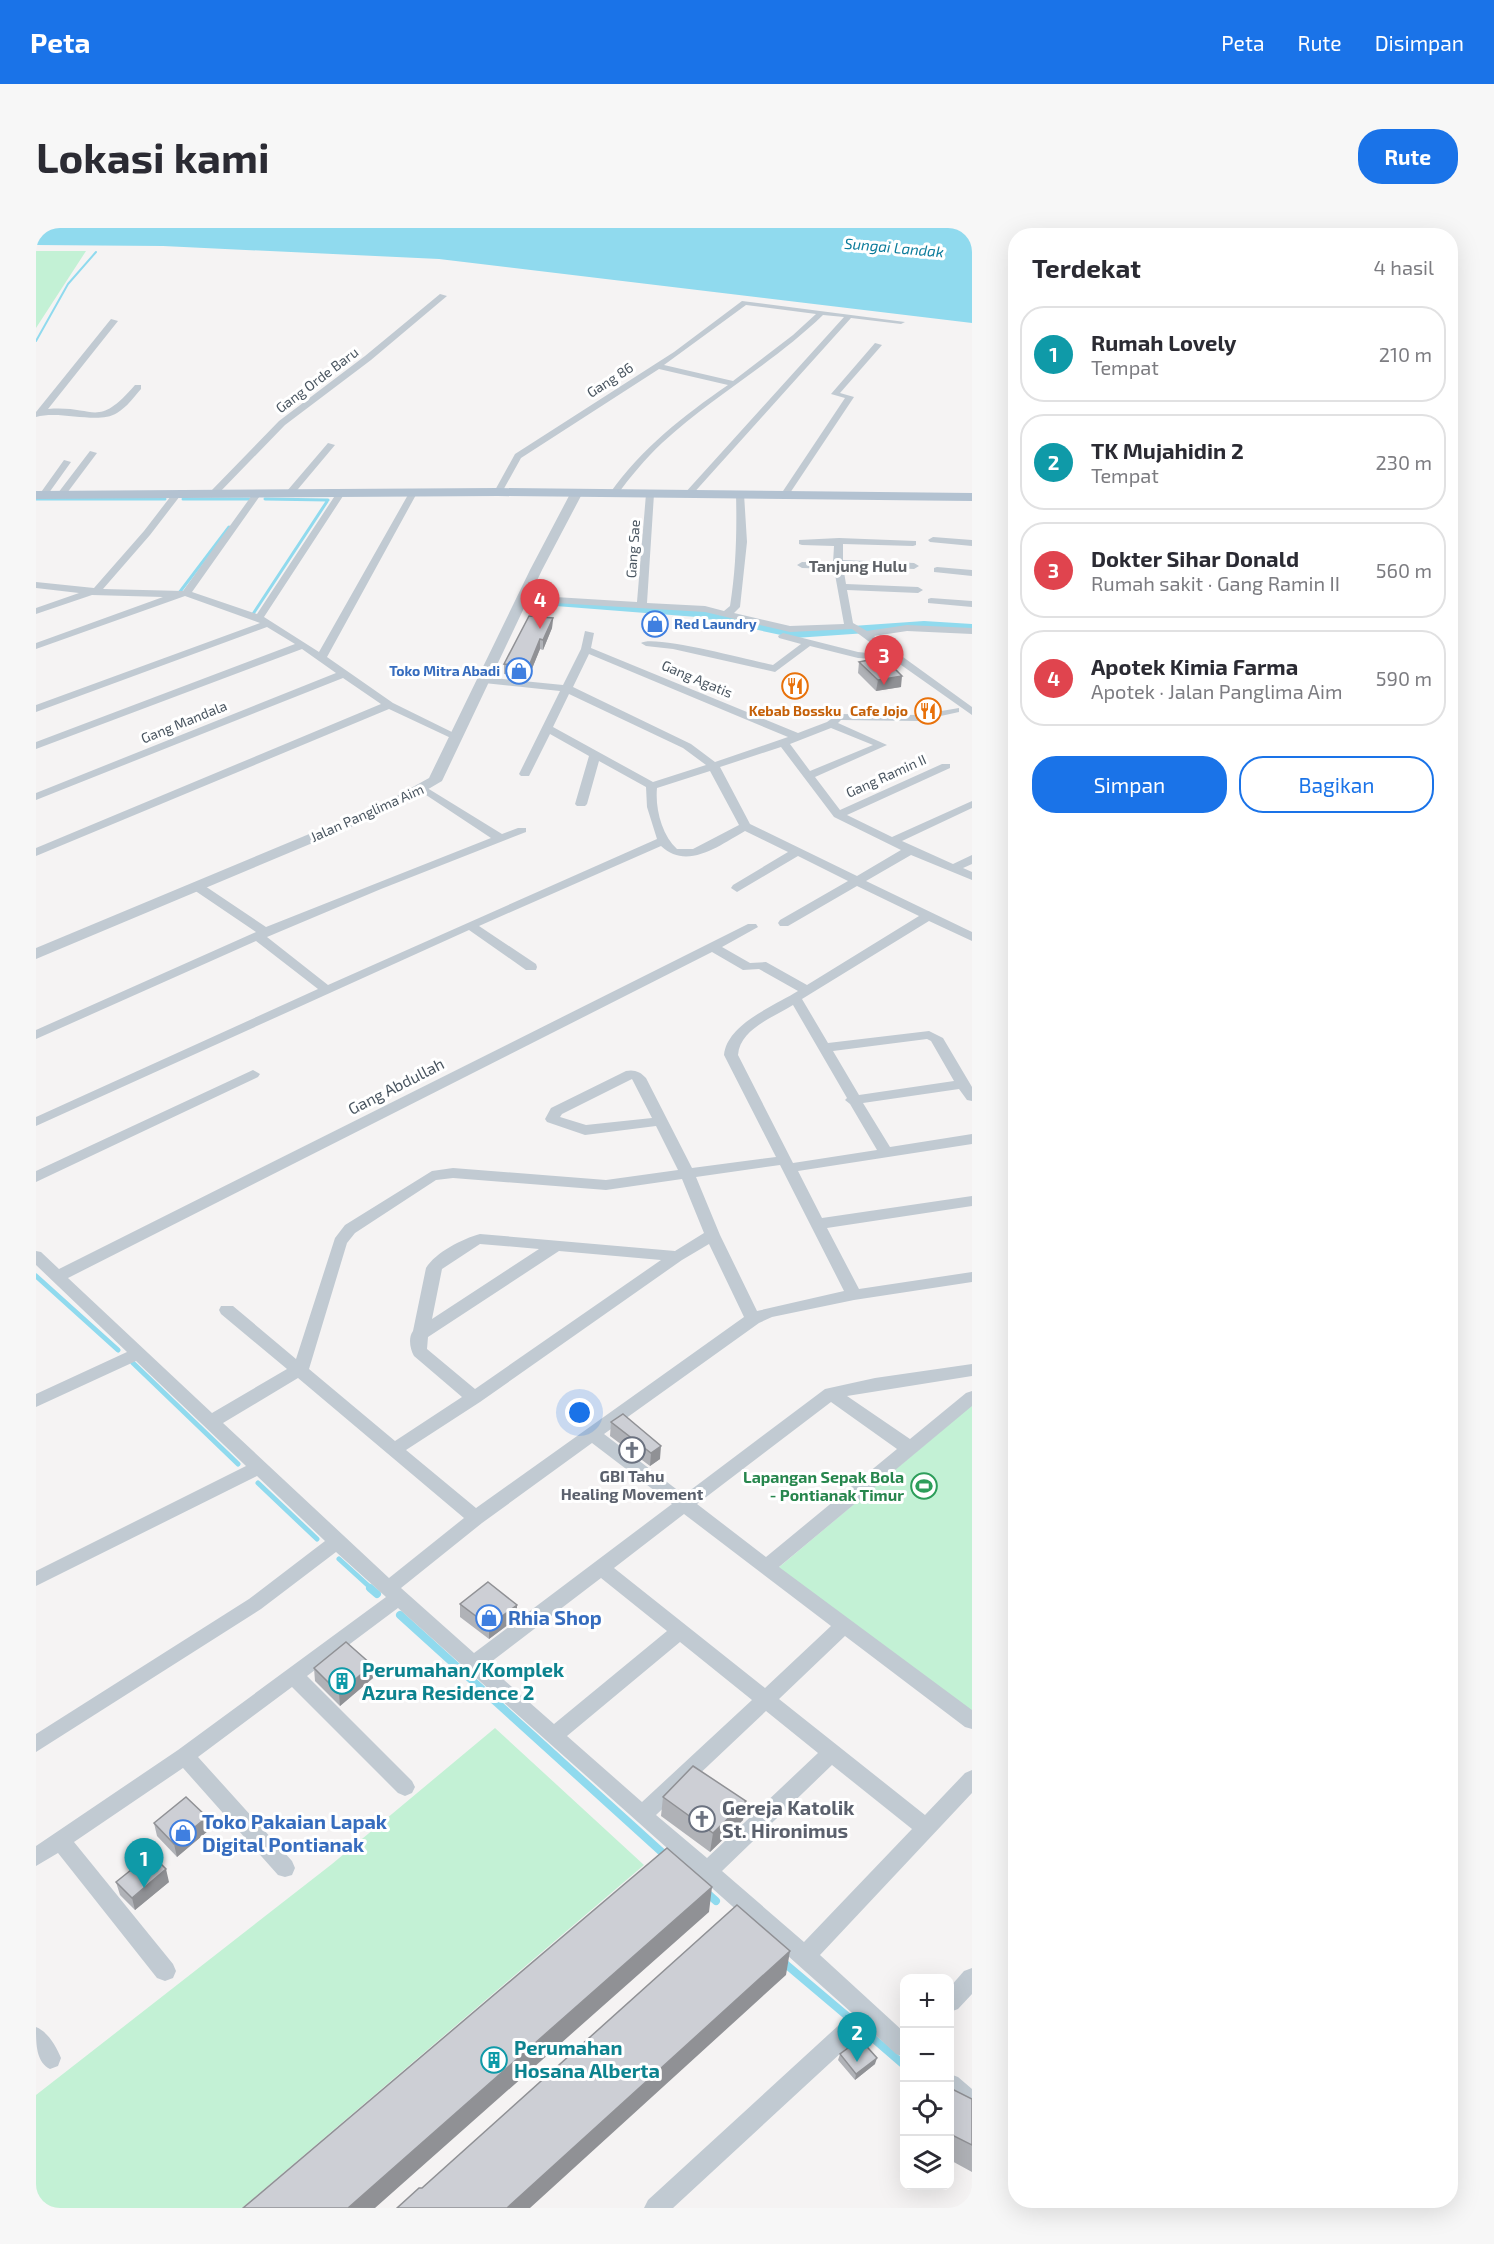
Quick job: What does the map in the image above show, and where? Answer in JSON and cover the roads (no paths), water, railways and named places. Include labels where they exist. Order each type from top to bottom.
[{"type":"main road","points":[[40,495],[413,493],[499,490],[576,494],[972,497]]},
{"type":"street","name":"Gang Orde Baru","points":[[214,493],[282,423],[368,358],[443,296]]},
{"type":"street","name":"Gang 86","points":[[499,490],[518,456],[657,366],[745,303],[821,313]]},
{"type":"street","points":[[614,493],[625,477],[662,436],[787,344],[821,313],[901,322]]},
{"type":"street","points":[[688,494],[849,316]]},
{"type":"street","points":[[39,413],[114,321]]},
{"type":"street","points":[[785,494],[850,397],[836,394],[878,345]]},
{"type":"street","points":[[657,366],[735,384]]},
{"type":"street","points":[[39,413],[106,414],[116,410],[138,387]]},
{"type":"street","points":[[290,493],[331,445]]},
{"type":"street","points":[[61,495],[93,453]]},
{"type":"street","points":[[40,495],[68,462]]},
{"type":"street","points":[[36,646],[181,594],[258,493]]},
{"type":"street","points":[[36,709],[264,621],[341,493]]},
{"type":"street","points":[[321,658],[413,493]]},
{"type":"street","points":[[36,611],[93,592],[122,563],[177,494]]},
{"type":"street","name":"Jalan Panglima Aim","points":[[36,954],[198,887],[424,789],[435,781],[521,600],[576,494]]},
{"type":"street","name":"Gang Sae","points":[[642,605],[650,494]]},
{"type":"street","points":[[727,613],[735,606],[739,581],[738,563],[742,542],[740,494]]},
{"type":"street","points":[[802,542],[839,543],[843,540],[913,543]]},
{"type":"street","points":[[933,540],[972,543]]},
{"type":"street","points":[[839,543],[838,564],[842,587],[859,630],[972,723]]},
{"type":"street","points":[[802,565],[914,566]]},
{"type":"street","points":[[937,570],[972,573]]},
{"type":"street","points":[[36,585],[93,592],[181,594],[264,621],[303,645],[389,705],[457,737]]},
{"type":"street","points":[[842,587],[918,590]]},
{"type":"street","points":[[521,600],[705,609],[790,629],[907,628],[972,632]]},
{"type":"street","points":[[521,600],[694,616],[892,658],[972,712]]},
{"type":"street","points":[[931,601],[972,604]]},
{"type":"street","points":[[525,774],[586,649],[589,633]]},
{"type":"street","points":[[646,643],[673,646],[775,669],[809,642]]},
{"type":"street","points":[[36,746],[303,645]]},
{"type":"street","name":"Gang Agatis","points":[[586,649],[797,737]]},
{"type":"street","name":"Gang Mandala","points":[[36,797],[343,674]]},
{"type":"street","points":[[484,680],[566,688],[687,746],[713,765],[746,826],[972,937]]},
{"type":"street","points":[[36,852],[389,705]]},
{"type":"street","points":[[547,728],[652,786],[783,743],[831,724],[838,717],[918,718],[955,710]]},
{"type":"street","points":[[809,776],[882,745],[831,724]]},
{"type":"street","points":[[783,743],[838,814],[910,850],[972,876]]},
{"type":"street","points":[[581,804],[595,756]]},
{"type":"street","name":"Gang Ramin II","points":[[838,814],[946,766]]},
{"type":"street","points":[[652,786],[651,803],[662,841],[673,853],[684,855],[746,826]]},
{"type":"street","points":[[424,789],[500,838]]},
{"type":"street","points":[[893,841],[972,804]]},
{"type":"street","points":[[36,1035],[262,934],[522,830]]},
{"type":"street","points":[[36,1122],[470,925],[662,841]]},
{"type":"street","points":[[784,923],[910,850]]},
{"type":"street","points":[[737,888],[798,851]]},
{"type":"street","points":[[954,868],[972,859]]},
{"type":"street","points":[[198,887],[262,934],[327,990]]},
{"type":"street","points":[[854,1294],[730,1055],[731,1049],[739,1033],[928,916]]},
{"type":"street","points":[[470,925],[531,967]]},
{"type":"street","name":"Gang Abdullah","points":[[57,1276],[752,927]]},
{"type":"street","points":[[712,947],[748,967],[761,965],[801,994],[824,1048],[852,1100],[886,1153]]},
{"type":"street","points":[[824,1048],[929,1035],[936,1038],[972,1097]]},
{"type":"street","points":[[36,1177],[253,1074]]},
{"type":"street","points":[[661,1122],[585,1130],[552,1119],[556,1111],[634,1074],[641,1081],[688,1176],[712,1235],[753,1319]]},
{"type":"street","points":[[852,1100],[963,1084]]},
{"type":"street","points":[[211,1422],[301,1369],[344,1235],[432,1176],[453,1173],[594,1186],[886,1153],[972,1139]]},
{"type":"street","points":[[819,1224],[972,1201]]},
{"type":"street","points":[[395,1449],[474,1398],[677,1256],[712,1235]]},
{"type":"street","points":[[474,1398],[420,1352],[418,1336],[434,1268],[437,1264],[480,1239],[677,1256]]},
{"type":"street","points":[[418,1336],[554,1247]]},
{"type":"street","points":[[36,1256],[337,1542],[642,1815],[806,1956],[900,2042]]},
{"type":"street","points":[[36,1857],[185,1756],[294,1676],[394,1592],[476,1518],[753,1319],[769,1312],[854,1294],[972,1278]]},
{"type":"street","points":[[227,1310],[301,1369],[476,1518]]},
{"type":"street","points":[[36,1401],[138,1353]]},
{"type":"street","points":[[474,1664],[831,1393],[875,1384],[972,1371]]},
{"type":"street","points":[[831,1393],[904,1443],[906,1450]]},
{"type":"street","points":[[766,1568],[972,1397]]},
{"type":"street","points":[[592,1434],[766,1568],[972,1721]]},
{"type":"street","points":[[36,1579],[258,1468]]},
{"type":"street","points":[[36,1744],[255,1604],[337,1542]]},
{"type":"street","points":[[600,1568],[767,1698],[926,1828]]},
{"type":"street","points":[[642,1815],[844,1626]]},
{"type":"street","points":[[553,1736],[680,1631]]},
{"type":"street","points":[[294,1676],[405,1787]]},
{"type":"street","points":[[707,1871],[832,1752]]},
{"type":"street","points":[[185,1756],[285,1868]]},
{"type":"street","points":[[806,1956],[972,1779]]},
{"type":"street","points":[[60,1840],[165,1971]]},
{"type":"street","points":[[727,1919],[744,1903]]},
{"type":"street","points":[[954,1998],[972,1978]]},
{"type":"street","points":[[656,2208],[868,2013]]},
{"type":"street","points":[[36,2038],[50,2058]]},
{"type":"street","points":[[954,2088],[972,2104]]},
{"type":"water","name":"Sungai Landak","points":[[36,228],[972,228],[972,323],[439,259],[163,246],[36,245]]},
{"type":"waterway","points":[[36,341],[68,284],[96,252]]},
{"type":"waterway","points":[[36,499],[165,499]]},
{"type":"waterway","points":[[183,499],[252,499]]},
{"type":"waterway","points":[[253,614],[328,500],[265,499]]},
{"type":"waterway","points":[[179,593],[229,527]]},
{"type":"waterway","points":[[534,602],[697,613],[795,634],[924,625],[972,628]]},
{"type":"waterway","points":[[36,1276],[118,1350]]},
{"type":"waterway","points":[[133,1363],[238,1464]]},
{"type":"waterway","points":[[258,1483],[317,1539]]},
{"type":"waterway","points":[[339,1559],[372,1589]]},
{"type":"waterway","points":[[370,1588],[377,1594]]},
{"type":"waterway","points":[[400,1615],[666,1856]]},
{"type":"waterway","points":[[706,1892],[716,1901]]},
{"type":"waterway","points":[[782,1961],[853,2021]]},
{"type":"waterway","points":[[860,2027],[900,2062]]},
{"type":"place","name":"Red Laundry","points":[[655,624]]},
{"type":"place","name":"Apotek Kimia Farma","points":[[540,629]]},
{"type":"place","name":"Toko Mitra Abadi","points":[[519,671]]},
{"type":"place","name":"Dokter Sihar Donald","points":[[884,685]]},
{"type":"place","name":"Kebab Bossku","points":[[795,686]]},
{"type":"place","name":"Cafe Jojo","points":[[928,711]]},
{"type":"place","name":"GBI Tahu Healing Movement","points":[[632,1450]]},
{"type":"place","name":"Lapangan Sepak Bola - Pontianak Timur","points":[[924,1486]]},
{"type":"place","name":"Rhia Shop","points":[[489,1618]]},
{"type":"place","name":"Perumahan/Komplek Azura Residence 2","points":[[342,1681]]},
{"type":"place","name":"Gereja Katolik St. Hironimus","points":[[702,1819]]},
{"type":"place","name":"Toko Pakaian Lapak Digital Pontianak","points":[[183,1833]]},
{"type":"place","name":"Rumah Lovely","points":[[144,1888]]},
{"type":"place","name":"Perumahan Hosana Alberta","points":[[494,2060]]},
{"type":"place","name":"TK Mujahidin 2","points":[[857,2062]]},
{"type":"district","name":"Tanjung Hulu","points":[[858,566]]}]
